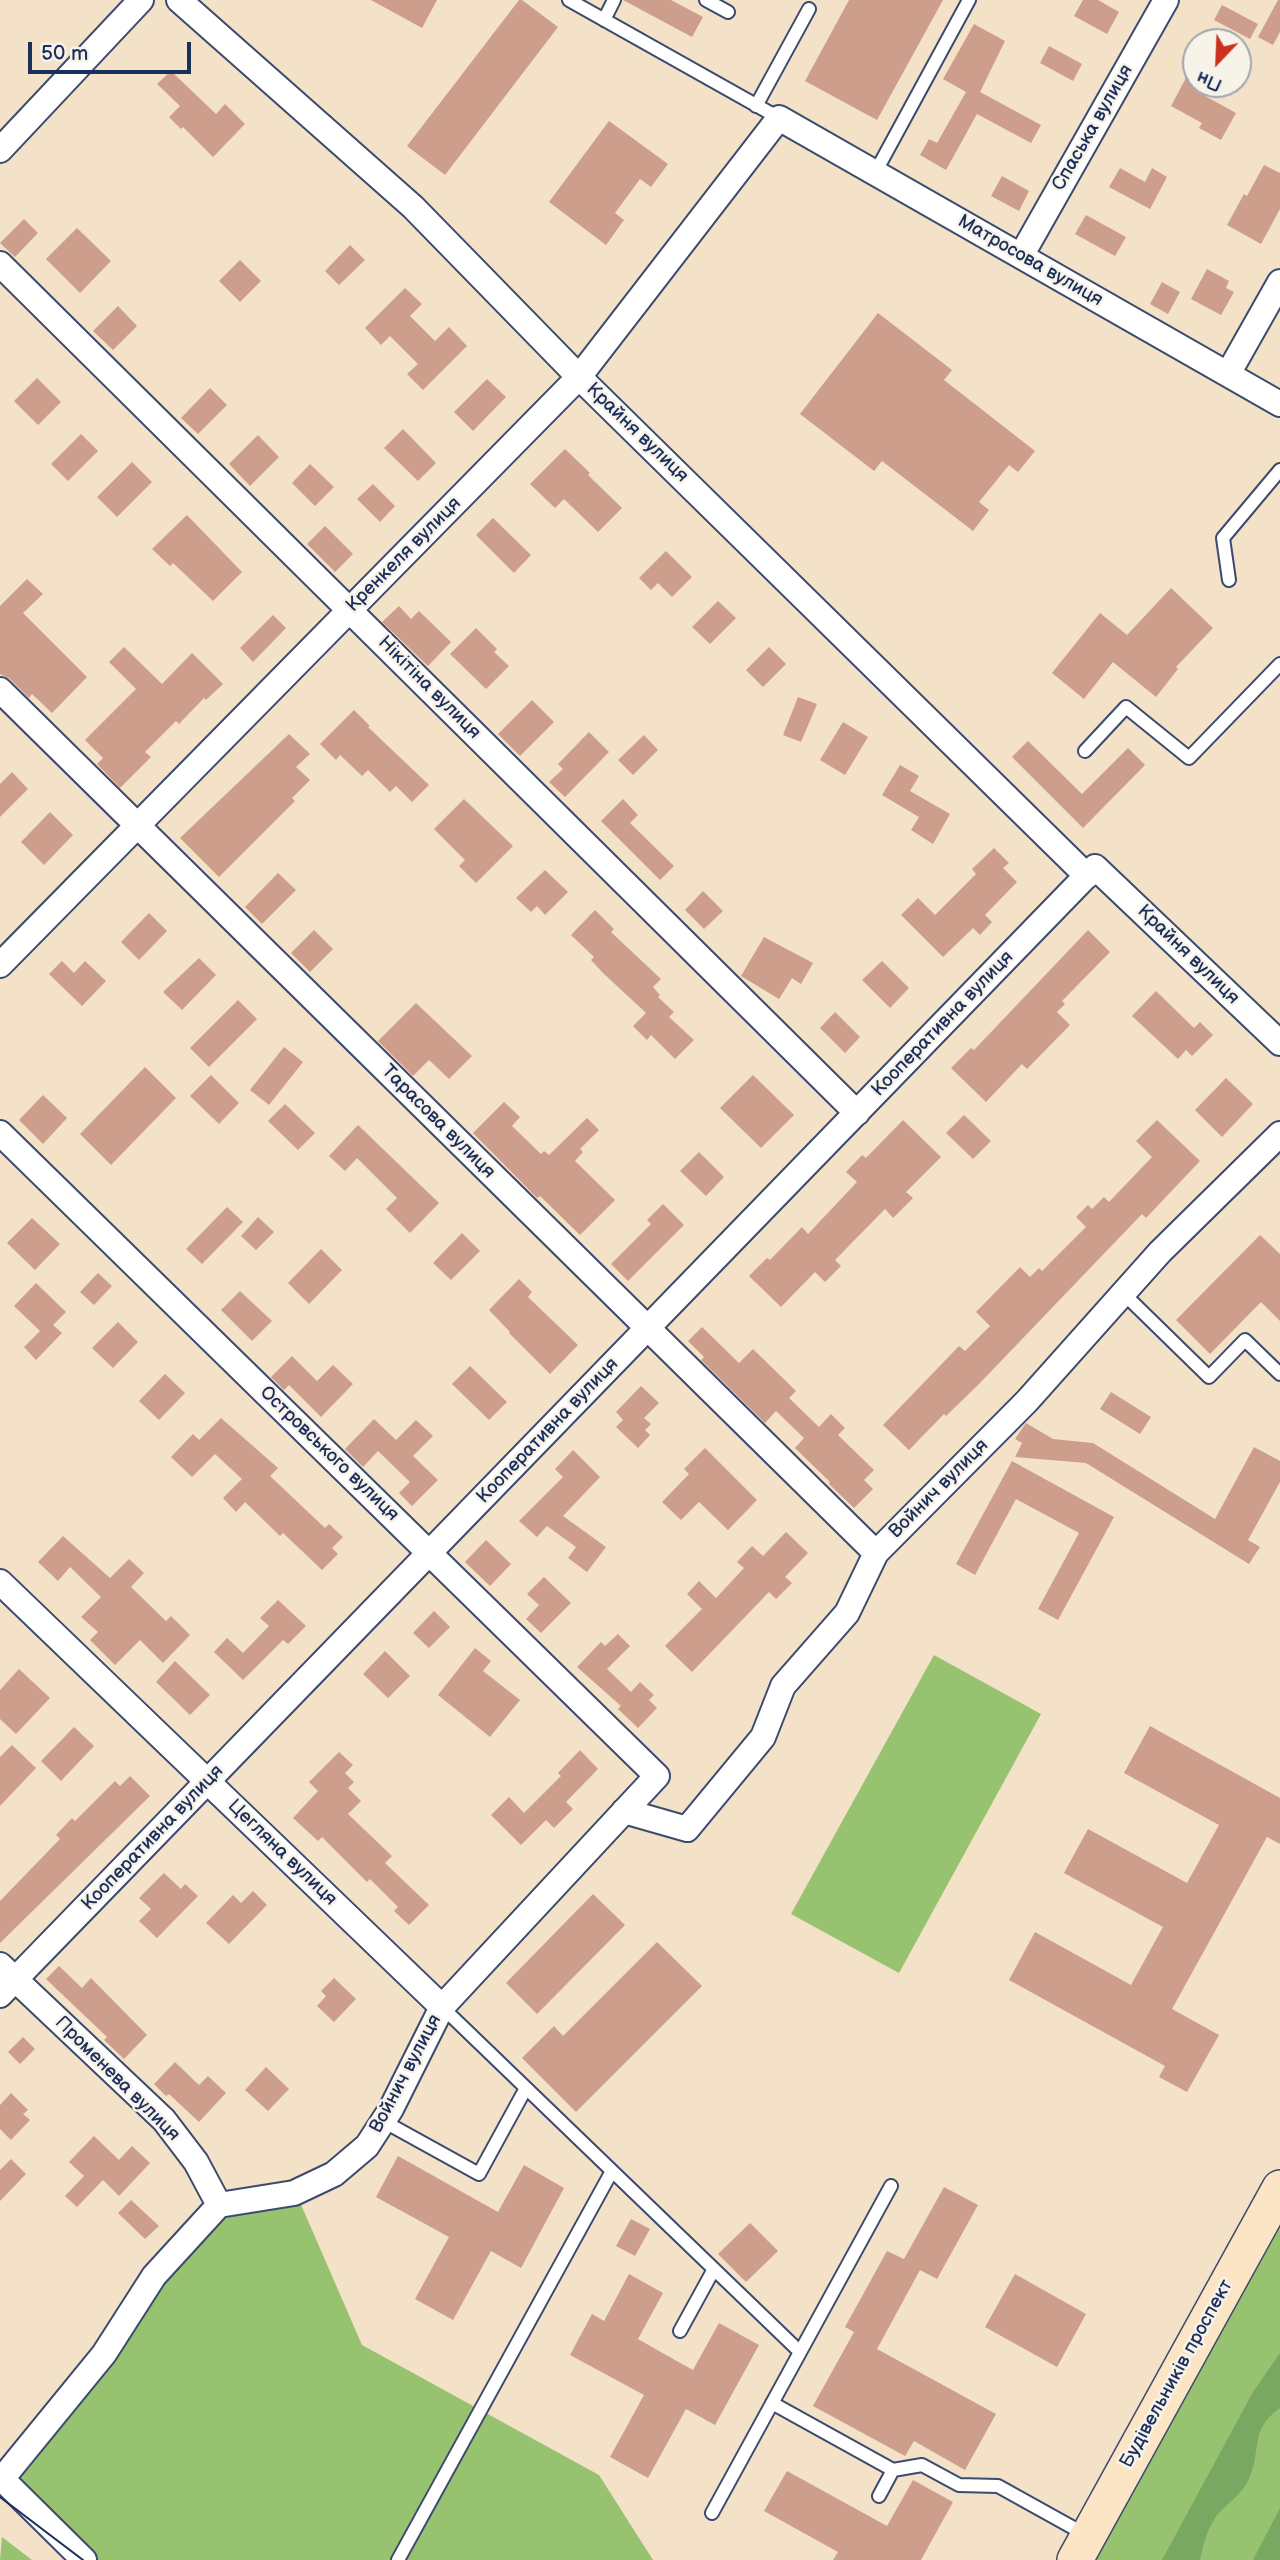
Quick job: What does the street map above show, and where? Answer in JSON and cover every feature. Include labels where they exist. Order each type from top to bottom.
[{"type":"main road","name":"Будівельників проспект","points":[[1081,2548],[1280,2188]]},
{"type":"street","points":[[0,150],[141,0]]},
{"type":"street","name":"Крайня вулиця","points":[[179,0],[413,207],[579,377],[1091,871],[1280,1043]]},
{"type":"street","name":"Спаська вулиця","points":[[1021,256],[1166,0]]},
{"type":"street","name":"Кренкеля вулиця","points":[[0,965],[579,377],[779,118]]},
{"type":"street","name":"Матросова вулиця","points":[[779,118],[1280,404]]},
{"type":"street","name":"Нікітіна вулиця","points":[[0,264],[857,1112]]},
{"type":"street","points":[[1228,374],[1280,282]]},
{"type":"street","name":"Тарасова вулиця","points":[[0,690],[876,1553]]},
{"type":"street","name":"Кооперативна вулиця","points":[[5,1979],[207,1781],[1091,871]]},
{"type":"street","name":"Островського вулиця","points":[[0,1133],[657,1776]]},
{"type":"street","name":"Войнич вулиця","points":[[624,1811],[687,1829],[763,1737],[783,1686],[847,1613],[876,1553],[1027,1401],[1160,1252],[1280,1133]]},
{"type":"street","name":"Цегляна вулиця","points":[[0,1582],[442,2007]]},
{"type":"street","name":"Войнич вулиця","points":[[219,2205],[294,2193],[334,2174],[367,2146],[383,2121],[442,2007],[657,1776]]},
{"type":"street","name":"Променева вулиця","points":[[5,1979],[164,2120],[196,2162],[219,2205]]},
{"type":"street","points":[[84,2560],[1,2478],[104,2354],[154,2276],[219,2205]]},
{"type":"lane","points":[[569,0],[779,118]]},
{"type":"lane","points":[[604,20],[614,0]]},
{"type":"lane","points":[[706,0],[728,12]]},
{"type":"lane","points":[[875,173],[969,0]]},
{"type":"lane","points":[[756,106],[809,9]]},
{"type":"lane","points":[[1229,580],[1223,538],[1280,470]]},
{"type":"lane","points":[[1085,751],[1126,707],[1189,758],[1280,664]]},
{"type":"lane","points":[[1123,1293],[1209,1377],[1245,1340],[1280,1374]]},
{"type":"lane","points":[[442,2007],[800,2352]]},
{"type":"lane","points":[[383,2121],[479,2174],[526,2088]]},
{"type":"lane","points":[[398,2560],[612,2171]]},
{"type":"lane","points":[[712,2513],[891,2186]]},
{"type":"lane","points":[[680,2331],[714,2269]]},
{"type":"lane","points":[[772,2403],[893,2470],[922,2465],[958,2485],[998,2486],[1081,2548]]},
{"type":"lane","points":[[879,2496],[893,2470]]},
{"type":"green space","points":[[934,1655],[1041,1714],[899,1973],[791,1914]]},
{"type":"green space","points":[[299,2200],[362,2345],[599,2475],[653,2560],[97,2560],[14,2478],[161,2281],[224,2212]]},
{"type":"green space","points":[[1280,2212],[1280,2560],[1088,2560]]},
{"type":"green space","points":[[1280,2353],[1280,2408],[1270,2416],[1260,2433],[1248,2481],[1215,2518],[1200,2560],[1162,2560],[1253,2392]]},
{"type":"green space","points":[[1280,2508],[1280,2560],[1253,2560]]},
{"type":"green space","points":[[2,2537],[32,2560],[0,2560]]},
{"type":"building","points":[[371,0],[437,0],[422,28]]},
{"type":"building","points":[[519,0],[558,27],[445,175],[407,146]]},
{"type":"building","points":[[623,0],[671,0],[703,17],[692,37]]},
{"type":"building","points":[[849,0],[943,0],[877,120],[805,81]]},
{"type":"building","points":[[1083,0],[1098,0],[1119,12],[1107,34],[1074,16]]},
{"type":"building","points":[[1278,0],[1280,32],[1273,45],[1258,37]]},
{"type":"building","points":[[1222,5],[1258,24],[1252,35],[1252,28],[1229,28],[1214,20]]},
{"type":"building","points":[[974,24],[1005,41],[980,92],[1041,125],[1031,143],[977,114],[946,170],[920,155],[929,139],[937,143],[966,92],[943,79]]},
{"type":"building","points":[[1049,46],[1082,64],[1073,81],[1040,63]]},
{"type":"building","points":[[171,71],[216,114],[225,104],[245,124],[213,157],[169,117],[180,106],[157,84]]},
{"type":"building","points":[[1182,85],[1182,98],[1209,98],[1236,113],[1221,140],[1199,128],[1202,123],[1171,106]]},
{"type":"building","points":[[609,121],[668,164],[651,187],[640,179],[615,213],[624,220],[606,245],[549,202]]},
{"type":"building","points":[[1264,165],[1280,173],[1280,209],[1261,244],[1227,225]]},
{"type":"building","points":[[1120,168],[1145,182],[1152,168],[1167,177],[1150,209],[1109,187]]},
{"type":"building","points":[[1002,176],[1029,191],[1019,211],[991,196]]},
{"type":"building","points":[[1086,215],[1126,237],[1115,256],[1075,234]]},
{"type":"building","points":[[24,219],[38,233],[15,257],[0,243]]},
{"type":"building","points":[[77,228],[111,261],[80,293],[46,259]]},
{"type":"building","points":[[350,245],[365,260],[339,285],[325,271]]},
{"type":"building","points":[[240,260],[261,281],[240,302],[219,281]]},
{"type":"building","points":[[1207,269],[1229,281],[1226,288],[1234,292],[1221,315],[1191,299]]},
{"type":"building","points":[[1162,282],[1180,292],[1168,314],[1150,304]]},
{"type":"building","points":[[405,288],[422,304],[410,316],[435,341],[449,327],[467,346],[423,390],[407,374],[418,364],[390,336],[381,345],[365,328]]},
{"type":"building","points":[[118,306],[137,326],[113,350],[93,331]]},
{"type":"building","points":[[878,313],[952,370],[944,380],[1035,451],[1018,472],[1009,465],[979,502],[989,510],[973,531],[882,461],[874,471],[800,414]]},
{"type":"building","points":[[37,378],[61,402],[38,425],[14,401]]},
{"type":"building","points":[[487,379],[506,397],[473,431],[454,412]]},
{"type":"building","points":[[210,388],[227,405],[198,434],[181,418]]},
{"type":"building","points":[[403,429],[436,463],[418,481],[384,448]]},
{"type":"building","points":[[81,434],[98,451],[68,481],[51,464]]},
{"type":"building","points":[[258,435],[279,457],[250,486],[229,464]]},
{"type":"building","points":[[565,449],[622,508],[598,532],[564,499],[555,508],[530,484]]},
{"type":"building","points":[[132,462],[152,482],[117,517],[97,497]]},
{"type":"building","points":[[310,464],[334,487],[315,506],[292,483]]},
{"type":"building","points":[[373,484],[395,506],[380,522],[357,499]]},
{"type":"building","points":[[187,515],[242,572],[213,601],[173,563],[170,566],[152,549]]},
{"type":"building","points":[[493,518],[531,555],[514,573],[476,535]]},
{"type":"building","points":[[325,526],[353,554],[335,572],[307,544]]},
{"type":"building","points":[[666,551],[692,577],[672,597],[658,583],[651,590],[639,578]]},
{"type":"building","points":[[27,579],[43,594],[23,613],[87,677],[52,713],[32,694],[29,698],[10,679],[0,674],[0,606]]},
{"type":"building","points":[[1171,588],[1213,628],[1176,667],[1178,669],[1156,697],[1113,662],[1084,699],[1052,673],[1100,613],[1127,635]]},
{"type":"building","points":[[718,601],[736,618],[710,644],[692,627]]},
{"type":"building","points":[[399,606],[411,619],[419,611],[451,642],[428,666],[382,622]]},
{"type":"building","points":[[273,615],[286,628],[253,662],[240,648]]},
{"type":"building","points":[[476,628],[497,649],[494,652],[509,666],[486,689],[450,654]]},
{"type":"building","points":[[124,647],[162,684],[192,653],[223,684],[206,700],[204,698],[179,724],[176,721],[145,752],[151,757],[120,788],[97,764],[103,758],[85,740],[136,689],[109,662]]},
{"type":"building","points":[[769,647],[786,664],[763,687],[746,670]]},
{"type":"building","points":[[798,697],[817,704],[801,742],[783,735]]},
{"type":"building","points":[[532,700],[554,722],[520,756],[498,734]]},
{"type":"building","points":[[354,710],[370,726],[368,727],[429,785],[412,802],[396,786],[390,792],[368,770],[362,776],[340,755],[336,760],[320,744]]},
{"type":"building","points":[[843,722],[868,737],[845,775],[820,760]]},
{"type":"building","points":[[589,732],[609,752],[565,797],[549,782],[563,769],[558,764]]},
{"type":"building","points":[[289,734],[310,754],[296,767],[310,780],[292,798],[295,801],[219,877],[180,838]]},
{"type":"building","points":[[644,735],[658,750],[633,775],[618,760]]},
{"type":"building","points":[[1028,741],[1082,794],[1128,748],[1145,765],[1083,828],[1012,757]]},
{"type":"building","points":[[900,765],[919,776],[910,791],[950,814],[933,844],[911,830],[919,817],[882,795]]},
{"type":"building","points":[[12,772],[28,789],[0,817],[0,784]]},
{"type":"building","points":[[464,799],[513,846],[476,883],[459,866],[465,860],[434,829]]},
{"type":"building","points":[[623,799],[638,815],[630,823],[674,866],[660,880],[601,821]]},
{"type":"building","points":[[50,812],[73,835],[44,865],[21,842]]},
{"type":"building","points":[[994,848],[1009,863],[1003,868],[1017,882],[985,915],[992,922],[980,935],[973,928],[943,957],[901,915],[918,898],[935,915],[976,874],[972,869]]},
{"type":"building","points":[[545,870],[568,892],[545,915],[537,906],[531,912],[516,898]]},
{"type":"building","points":[[278,873],[296,890],[262,924],[245,907]]},
{"type":"building","points":[[703,891],[723,911],[704,929],[685,910]]},
{"type":"building","points":[[595,910],[614,929],[611,932],[661,979],[653,987],[660,995],[658,997],[674,1012],[669,1017],[694,1040],[675,1059],[651,1035],[647,1040],[633,1026],[646,1013],[603,973],[591,960],[594,957],[571,935]]},
{"type":"building","points":[[149,913],[167,931],[139,960],[121,942]]},
{"type":"building","points":[[314,930],[333,949],[310,972],[291,953]]},
{"type":"building","points":[[1088,930],[1110,952],[1062,1001],[1065,1004],[1057,1012],[1070,1025],[1027,1069],[1022,1064],[986,1102],[951,1068],[971,1048],[974,1050]]},
{"type":"building","points":[[764,937],[813,963],[801,984],[792,978],[779,999],[741,976]]},
{"type":"building","points":[[199,958],[216,975],[182,1010],[163,992]]},
{"type":"building","points":[[62,961],[74,973],[85,961],[106,981],[82,1006],[49,974]]},
{"type":"building","points":[[882,961],[909,988],[890,1008],[862,980]]},
{"type":"building","points":[[1156,991],[1194,1028],[1200,1022],[1213,1035],[1192,1056],[1186,1050],[1178,1059],[1132,1016]]},
{"type":"building","points":[[238,1000],[257,1019],[209,1067],[190,1048]]},
{"type":"building","points":[[416,1003],[472,1056],[449,1079],[429,1060],[413,1076],[378,1041]]},
{"type":"building","points":[[835,1012],[860,1037],[845,1053],[820,1028]]},
{"type":"building","points":[[284,1047],[303,1062],[269,1105],[250,1090]]},
{"type":"building","points":[[145,1067],[176,1098],[111,1165],[80,1134]]},
{"type":"building","points":[[211,1075],[239,1103],[219,1124],[190,1096]]},
{"type":"building","points":[[753,1075],[794,1115],[761,1148],[720,1108]]},
{"type":"building","points":[[1226,1078],[1253,1104],[1222,1137],[1195,1110]]},
{"type":"building","points":[[43,1095],[67,1118],[43,1144],[19,1120]]},
{"type":"building","points":[[504,1102],[520,1117],[512,1126],[541,1154],[544,1151],[549,1155],[587,1118],[599,1130],[580,1149],[583,1152],[575,1161],[615,1200],[580,1235],[540,1196],[537,1198],[473,1133]]},
{"type":"building","points":[[285,1104],[315,1133],[298,1150],[268,1121]]},
{"type":"building","points":[[964,1115],[991,1141],[973,1159],[946,1133]]},
{"type":"building","points":[[903,1120],[941,1157],[906,1192],[913,1198],[893,1218],[885,1209],[835,1260],[841,1266],[825,1282],[815,1272],[781,1307],[749,1276],[767,1258],[770,1260],[802,1227],[808,1234],[857,1182],[846,1172],[862,1155],[866,1158]]},
{"type":"building","points":[[1157,1120],[1200,1161],[1146,1218],[1142,1214],[979,1384],[946,1416],[944,1414],[909,1450],[883,1425],[959,1346],[965,1351],[990,1326],[976,1312],[1020,1267],[1030,1277],[1039,1268],[1042,1271],[1086,1227],[1076,1217],[1088,1205],[1092,1209],[1104,1197],[1109,1202],[1152,1157],[1136,1141]]},
{"type":"building","points":[[358,1125],[439,1203],[410,1233],[386,1209],[397,1198],[357,1158],[345,1171],[329,1156]]},
{"type":"building","points":[[699,1152],[724,1177],[706,1196],[680,1171]]},
{"type":"building","points":[[663,1204],[684,1225],[628,1281],[611,1264],[651,1224],[647,1220]]},
{"type":"building","points":[[227,1207],[243,1222],[202,1264],[186,1249]]},
{"type":"building","points":[[258,1217],[274,1232],[256,1250],[241,1236]]},
{"type":"building","points":[[32,1218],[60,1244],[35,1270],[7,1243]]},
{"type":"building","points":[[462,1233],[480,1251],[451,1280],[433,1263]]},
{"type":"building","points":[[1260,1235],[1280,1254],[1280,1321],[1261,1302],[1210,1354],[1176,1320]]},
{"type":"building","points":[[321,1249],[342,1270],[309,1304],[288,1283]]},
{"type":"building","points":[[98,1273],[112,1286],[94,1305],[80,1292]]},
{"type":"building","points":[[519,1279],[532,1292],[528,1297],[578,1345],[550,1374],[489,1310]]},
{"type":"building","points":[[36,1283],[66,1312],[53,1325],[62,1333],[36,1360],[24,1347],[40,1331],[14,1306]]},
{"type":"building","points":[[240,1291],[272,1321],[252,1341],[221,1310]]},
{"type":"building","points":[[118,1322],[138,1342],[113,1368],[92,1348]]},
{"type":"building","points":[[702,1327],[739,1363],[753,1349],[796,1391],[789,1398],[819,1427],[831,1414],[845,1428],[838,1435],[874,1470],[864,1480],[873,1489],[854,1508],[795,1448],[804,1438],[776,1411],[765,1423],[701,1360],[704,1357],[688,1341]]},
{"type":"building","points":[[292,1356],[317,1381],[333,1365],[353,1384],[321,1417],[289,1385],[284,1390],[271,1377]]},
{"type":"building","points":[[470,1366],[507,1402],[489,1420],[452,1384]]},
{"type":"building","points":[[165,1374],[185,1393],[159,1420],[139,1401]]},
{"type":"building","points":[[641,1386],[659,1403],[644,1418],[651,1424],[645,1430],[650,1435],[638,1448],[616,1427],[623,1420],[616,1412]]},
{"type":"building","points":[[1111,1392],[1151,1417],[1140,1434],[1100,1409]]},
{"type":"building","points":[[221,1418],[278,1468],[270,1476],[325,1528],[329,1524],[343,1537],[332,1548],[338,1554],[322,1570],[283,1533],[280,1536],[245,1502],[236,1512],[223,1498],[242,1479],[215,1454],[192,1477],[171,1457],[193,1434],[199,1440]]},
{"type":"building","points":[[374,1419],[396,1440],[416,1420],[433,1436],[413,1456],[438,1480],[412,1506],[399,1493],[410,1482],[378,1451],[363,1467],[345,1449]]},
{"type":"building","points":[[1026,1423],[1053,1439],[1093,1443],[1215,1519],[1254,1447],[1280,1461],[1280,1482],[1248,1540],[1260,1547],[1249,1564],[1086,1463],[1015,1457],[1022,1443],[1015,1439]]},
{"type":"building","points":[[705,1448],[757,1500],[728,1530],[699,1502],[681,1520],[662,1502],[689,1474],[684,1469]]},
{"type":"building","points":[[573,1450],[600,1477],[563,1516],[606,1547],[587,1572],[568,1558],[576,1547],[547,1526],[537,1537],[519,1521],[563,1477],[555,1469]]},
{"type":"building","points":[[1012,1461],[1114,1517],[1058,1620],[1038,1609],[1079,1533],[1016,1499],[975,1575],[956,1564]]},
{"type":"building","points":[[786,1532],[808,1553],[785,1577],[792,1583],[776,1599],[769,1592],[692,1672],[665,1646],[702,1609],[687,1594],[699,1581],[716,1598],[744,1568],[737,1562],[752,1546],[763,1556]]},
{"type":"building","points":[[63,1536],[110,1578],[129,1559],[144,1573],[131,1587],[166,1621],[171,1616],[190,1635],[163,1663],[140,1640],[115,1665],[90,1640],[98,1632],[81,1617],[101,1597],[70,1567],[58,1581],[38,1562]]},
{"type":"building","points":[[486,1540],[511,1564],[490,1586],[465,1562]]},
{"type":"building","points":[[544,1577],[571,1603],[541,1633],[526,1619],[539,1605],[527,1594]]},
{"type":"building","points":[[278,1600],[306,1626],[288,1644],[283,1640],[243,1680],[214,1652],[227,1638],[243,1653],[269,1626],[260,1618]]},
{"type":"building","points":[[434,1611],[450,1627],[429,1648],[413,1633]]},
{"type":"building","points":[[618,1634],[630,1646],[607,1669],[631,1692],[640,1682],[654,1695],[649,1700],[657,1708],[638,1728],[618,1709],[621,1706],[577,1667],[601,1642],[605,1646]]},
{"type":"building","points":[[475,1648],[491,1661],[483,1671],[520,1700],[490,1737],[438,1695]]},
{"type":"building","points":[[385,1651],[410,1676],[388,1698],[363,1674]]},
{"type":"building","points":[[175,1661],[210,1695],[190,1715],[156,1682]]},
{"type":"building","points":[[19,1669],[50,1698],[16,1734],[0,1719],[0,1690]]},
{"type":"building","points":[[1150,1726],[1280,1798],[1280,1844],[1267,1837],[1172,2009],[1219,2035],[1187,2092],[1159,2077],[1165,2066],[1009,1980],[1035,1932],[1131,1985],[1163,1927],[1064,1873],[1088,1829],[1187,1883],[1219,1825],[1124,1773]]},
{"type":"building","points":[[74,1727],[94,1746],[61,1781],[41,1761]]},
{"type":"building","points":[[12,1745],[36,1768],[0,1806],[0,1757]]},
{"type":"building","points":[[580,1750],[598,1769],[566,1802],[573,1809],[554,1828],[546,1820],[521,1845],[491,1815],[509,1797],[524,1813],[561,1776],[558,1773]]},
{"type":"building","points":[[339,1752],[353,1765],[345,1773],[354,1782],[348,1788],[361,1801],[348,1814],[392,1856],[385,1863],[429,1905],[409,1925],[394,1911],[398,1907],[370,1879],[367,1882],[322,1837],[318,1841],[293,1818],[318,1791],[309,1782]]},
{"type":"building","points":[[130,1776],[150,1796],[0,1943],[0,1901],[60,1839],[56,1835],[72,1818],[75,1821],[115,1781],[120,1786]]},
{"type":"building","points":[[164,1873],[181,1889],[185,1884],[198,1896],[157,1938],[139,1921],[151,1909],[139,1898]]},
{"type":"building","points":[[253,1891],[267,1905],[229,1944],[206,1923],[233,1895],[241,1903]]},
{"type":"building","points":[[593,1894],[625,1925],[537,2014],[506,1983]]},
{"type":"building","points":[[657,1942],[702,1986],[576,2112],[522,2058],[554,2026],[563,2036]]},
{"type":"building","points":[[59,1966],[82,1988],[91,1978],[147,2035],[124,2059],[104,2040],[107,2037],[46,1979]]},
{"type":"building","points":[[334,1978],[356,1999],[334,2022],[317,2006],[326,1996],[321,1991]]},
{"type":"building","points":[[23,2037],[35,2049],[20,2064],[8,2052]]},
{"type":"building","points":[[175,2062],[199,2085],[208,2076],[226,2093],[199,2122],[154,2084]]},
{"type":"building","points":[[266,2067],[289,2089],[268,2111],[245,2090]]},
{"type":"building","points":[[11,2093],[28,2110],[23,2114],[30,2120],[11,2140],[0,2129],[0,2105]]},
{"type":"building","points":[[94,2136],[119,2160],[132,2146],[150,2163],[119,2196],[103,2180],[77,2207],[65,2196],[84,2176],[69,2162]]},
{"type":"building","points":[[398,2156],[498,2212],[524,2165],[564,2188],[521,2268],[491,2251],[453,2320],[415,2299],[449,2237],[376,2197]]},
{"type":"building","points":[[11,2159],[26,2174],[0,2201],[0,2170]]},
{"type":"building","points":[[944,2187],[978,2205],[937,2279],[920,2270],[877,2349],[996,2414],[965,2470],[914,2441],[905,2456],[813,2406],[854,2332],[845,2327],[887,2251],[904,2259]]},
{"type":"building","points":[[131,2200],[159,2226],[145,2239],[118,2213]]},
{"type":"building","points":[[631,2219],[650,2229],[635,2256],[616,2246]]},
{"type":"building","points":[[750,2223],[778,2251],[746,2282],[718,2254]]},
{"type":"building","points":[[629,2274],[663,2293],[638,2339],[693,2370],[719,2323],[759,2345],[715,2425],[686,2409],[648,2478],[610,2457],[644,2395],[570,2355],[592,2314],[604,2321]]},
{"type":"building","points":[[1015,2274],[1086,2314],[1057,2367],[985,2327]]},
{"type":"building","points":[[787,2471],[887,2526],[913,2480],[953,2502],[921,2560],[833,2560],[838,2552],[764,2511]]},
{"type":"tram line","points":[[0,2497],[83,2560]]}]
